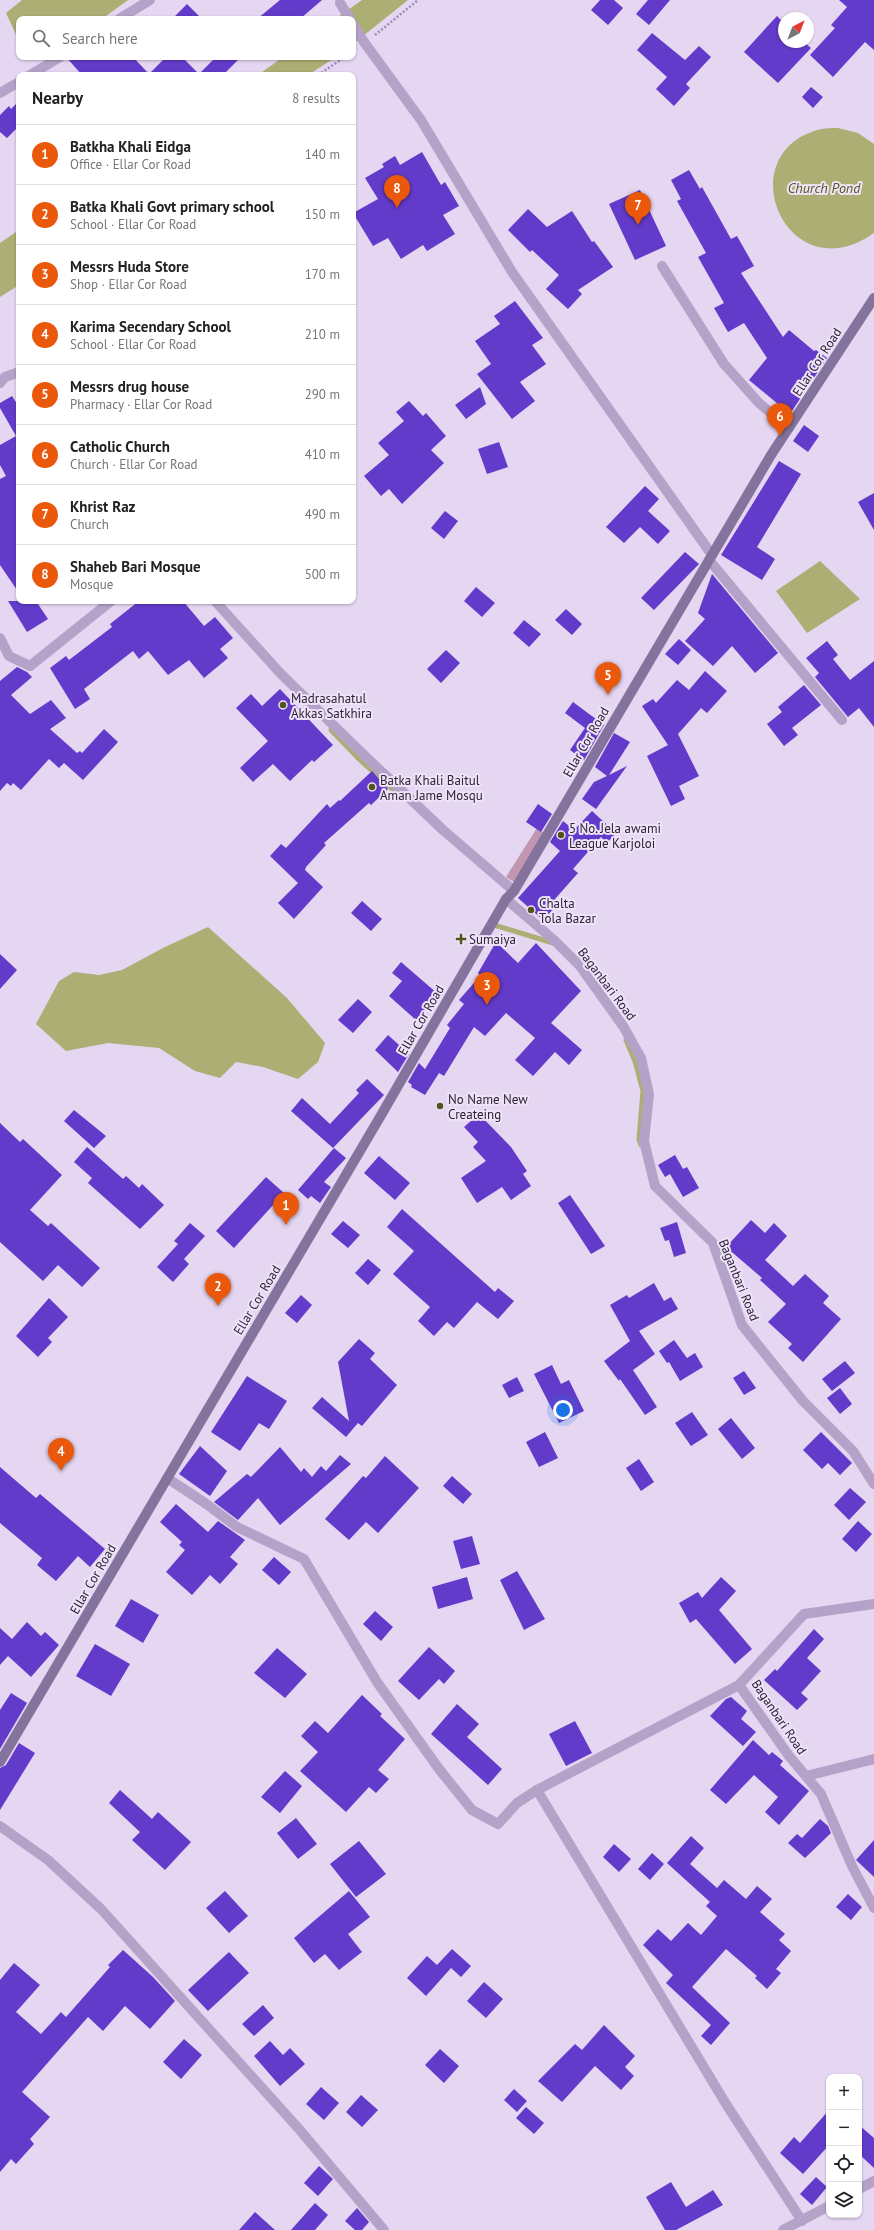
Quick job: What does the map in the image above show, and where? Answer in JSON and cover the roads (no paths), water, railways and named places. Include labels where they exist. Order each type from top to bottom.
[{"type":"main road","name":"Ellar Cor Road","points":[[0,1762],[506,899],[514,890],[710,557],[789,428],[874,298]]},
{"type":"street","points":[[124,16],[150,0]]},
{"type":"street","points":[[338,2],[348,16]]},
{"type":"street","points":[[356,29],[420,120],[512,272],[710,557],[842,720]]},
{"type":"street","points":[[35,72],[55,60]]},
{"type":"street","points":[[0,94],[16,84]]},
{"type":"street","points":[[662,266],[724,364],[759,403],[789,428]]},
{"type":"street","points":[[0,383],[5,377],[16,373]]},
{"type":"street","points":[[0,638],[9,656],[30,666],[107,604]]},
{"type":"street","points":[[218,604],[281,674],[364,755],[444,830],[514,890]]},
{"type":"street","name":"Baganbari Road","points":[[506,899],[555,941],[580,966],[623,1026],[641,1058],[649,1094],[644,1142],[655,1186],[713,1243],[742,1325],[804,1401],[853,1450],[874,1484]]},
{"type":"street","points":[[167,1478],[205,1503],[237,1527],[304,1559],[377,1682],[439,1769],[472,1810],[498,1824],[518,1803],[537,1790],[739,1685]]},
{"type":"street","name":"Baganbari Road","points":[[874,1604],[804,1614],[739,1685],[789,1756],[821,1794],[852,1866],[874,1908]]},
{"type":"street","points":[[806,1776],[874,1759]]},
{"type":"street","points":[[537,1790],[722,2097],[802,2221]]},
{"type":"street","points":[[0,1826],[48,1860],[101,1909],[279,2105],[384,2230]]},
{"type":"street","points":[[862,2187],[874,2181]]},
{"type":"street","points":[[783,2230],[826,2208]]},
{"type":"water","points":[[22,0],[128,0],[106,16],[16,16],[16,35],[6,13]]},
{"type":"water","points":[[362,0],[408,0],[356,42],[356,16],[339,16]]},
{"type":"water","points":[[279,60],[331,60],[313,72],[262,72]]},
{"type":"water","name":"Church Pond","points":[[825,128],[838,128],[858,133],[874,144],[874,233],[843,247],[816,246],[795,234],[780,214],[773,191],[776,166],[790,145],[817,130]]},
{"type":"water","points":[[16,232],[16,287],[0,297],[0,243]]},
{"type":"water","points":[[820,561],[860,599],[807,633],[776,591]]},
{"type":"water","points":[[208,927],[287,998],[325,1043],[318,1062],[298,1079],[263,1067],[236,1062],[220,1078],[195,1071],[159,1048],[108,1043],[66,1051],[36,1024],[59,981],[74,972],[99,975],[122,970],[163,948]]},
{"type":"waterway","points":[[331,730],[359,759],[400,796]]},
{"type":"waterway","points":[[491,924],[553,943]]},
{"type":"waterway","points":[[626,1040],[635,1061],[643,1091],[639,1139],[641,1145]]},
{"type":"place","name":"Shaheb Bari Mosque","points":[[397,208]]},
{"type":"place","name":"Khrist Raz","points":[[638,225]]},
{"type":"place","name":"Catholic Church","points":[[780,436]]},
{"type":"place","name":"Messrs drug house","points":[[608,695]]},
{"type":"place","name":"Madrasahatul Akkas Satkhira","points":[[283,705]]},
{"type":"place","name":"Batka Khali Baitul Aman Jame Mosqu","points":[[372,787]]},
{"type":"place","name":"5 No. Jela awami League Karjoloi","points":[[561,835]]},
{"type":"place","name":"Chalta Tola Bazar","points":[[531,910]]},
{"type":"place","name":"Sumaiya","points":[[461,939]]},
{"type":"place","name":"Messrs Huda Store","points":[[487,1005]]},
{"type":"place","name":"No Name New Createing","points":[[440,1106]]},
{"type":"place","name":"Batkha Khali Eidga","points":[[286,1225]]},
{"type":"place","name":"Batka Khali Govt primary school","points":[[218,1306]]},
{"type":"place","name":"Karima Secendary School","points":[[61,1471]]}]
